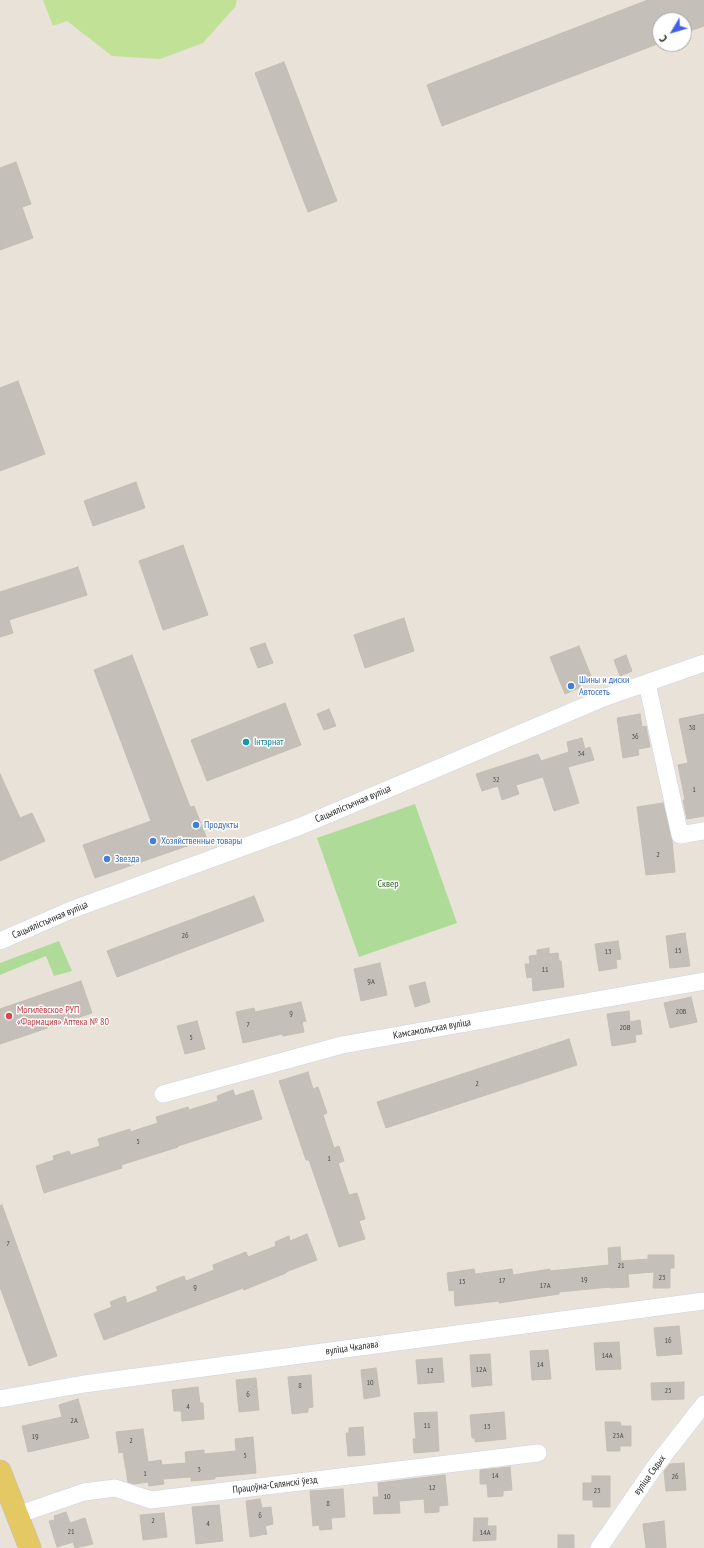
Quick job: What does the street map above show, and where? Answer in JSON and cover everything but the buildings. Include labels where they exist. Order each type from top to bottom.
[{"type":"main road","points":[[0,1471],[30,1548]]},
{"type":"street","name":"Сацыялістычная вуліца","points":[[0,941],[71,910],[301,826],[606,697],[704,663]]},
{"type":"street","points":[[648,683],[680,835],[704,831]]},
{"type":"street","name":"Камсамольская вуліца","points":[[163,1094],[342,1045],[704,981]]},
{"type":"street","name":"вуліца Чкалава","points":[[0,1399],[84,1384],[704,1301]]},
{"type":"street","name":"вуліца Сядых","points":[[598,1548],[654,1468],[704,1404]]},
{"type":"street","name":"Працоўна-Сялянскі ўезд","points":[[17,1515],[84,1492],[115,1488],[151,1500],[538,1454]]},
{"type":"green space","points":[[43,0],[237,0],[235,7],[203,43],[160,59],[112,56],[67,21],[53,26]]},
{"type":"green space","name":"Сквер","points":[[415,804],[457,923],[359,957],[317,838]]},
{"type":"green space","points":[[59,941],[72,971],[54,976],[46,956],[0,975],[0,963]]},
{"type":"place","name":"Шины и диски Автосеть","points":[[571,686]]},
{"type":"place","name":"Інтэрнат","points":[[246,742]]},
{"type":"place","name":"Продукты","points":[[196,825]]},
{"type":"place","name":"Хозяйственные товары","points":[[153,841]]},
{"type":"place","name":"Звезда","points":[[107,859]]},
{"type":"place","name":"Могилёвское РУП «Фармация» Аптека № 80","points":[[9,1016]]}]
